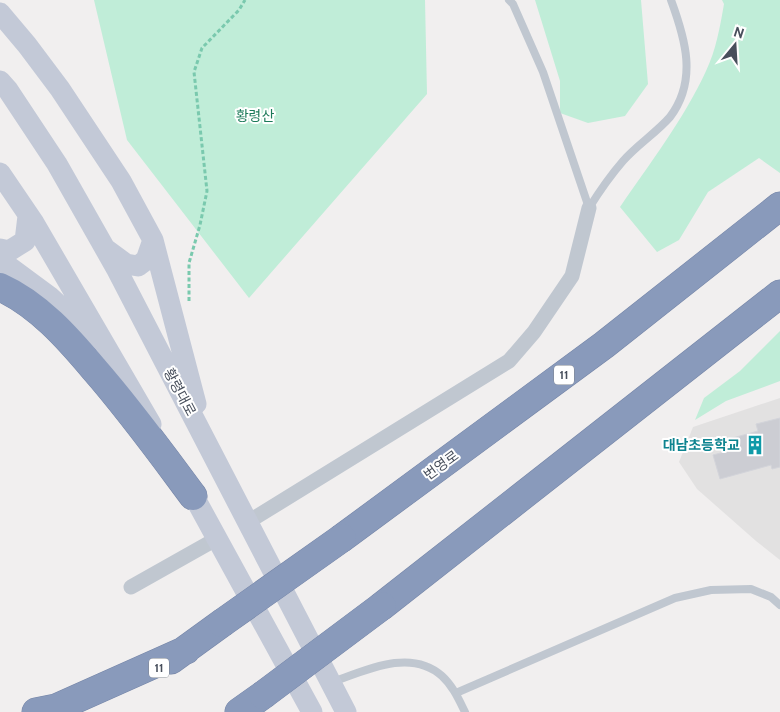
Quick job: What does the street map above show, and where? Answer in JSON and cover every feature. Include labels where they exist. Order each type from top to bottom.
[{"type":"highway","name":"번영로","points":[[94,712],[186,650],[342,538],[604,345],[780,206]]},
{"type":"highway","points":[[0,287],[38,311],[73,345],[127,407],[193,496]]},
{"type":"highway","points":[[239,712],[382,606],[780,294]]},
{"type":"highway","points":[[46,710],[186,650]]},
{"type":"main road","points":[[0,14],[27,45],[60,89],[121,181],[153,240],[205,441]]},
{"type":"main road","name":"황령대로","points":[[0,81],[57,164],[106,250],[346,712]]},
{"type":"main road","points":[[0,173],[120,368],[218,538],[312,712]]},
{"type":"main road","points":[[0,249],[9,251],[25,241],[28,216]]},
{"type":"main road","points":[[106,250],[126,264],[138,266],[146,260],[153,240]]},
{"type":"main road","points":[[0,260],[50,297],[101,346],[120,368]]},
{"type":"street","points":[[248,522],[509,361],[534,332],[572,276],[589,208]]},
{"type":"street","points":[[131,587],[218,538]]},
{"type":"lane","points":[[509,0],[513,4],[543,72],[589,208]]},
{"type":"lane","points":[[589,208],[623,161],[669,117],[679,102],[685,78],[687,56],[683,32],[671,0]]},
{"type":"lane","points":[[456,693],[675,598],[711,590],[751,589],[771,596],[780,605]]},
{"type":"lane","points":[[331,683],[373,667],[395,662],[414,663],[429,668],[442,676],[456,693],[465,712]]},
{"type":"path","points":[[189,310],[189,263],[207,191],[194,72],[202,48],[239,10],[245,0]]},
{"type":"shaded area","points":[[780,398],[780,560],[697,489],[679,462],[693,427]]},
{"type":"green space","name":"황령산","points":[[94,0],[425,0],[427,94],[249,298],[127,140]]},
{"type":"green space","points":[[535,0],[641,0],[648,84],[625,116],[588,123],[560,113],[560,81]]},
{"type":"green space","points":[[722,0],[780,0],[780,173],[759,158],[708,192],[679,240],[657,252],[620,207],[677,124],[706,71],[719,30],[724,4]]},
{"type":"green space","points":[[780,331],[780,381],[726,401],[695,420],[704,398],[740,371]]},
{"type":"building","name":"대남초등학교","points":[[780,418],[780,467],[772,469],[771,465],[720,479],[713,455],[732,450],[729,439],[758,431],[756,424]]},
{"type":"place","name":"대남초등학교","points":[[755,445]]}]
